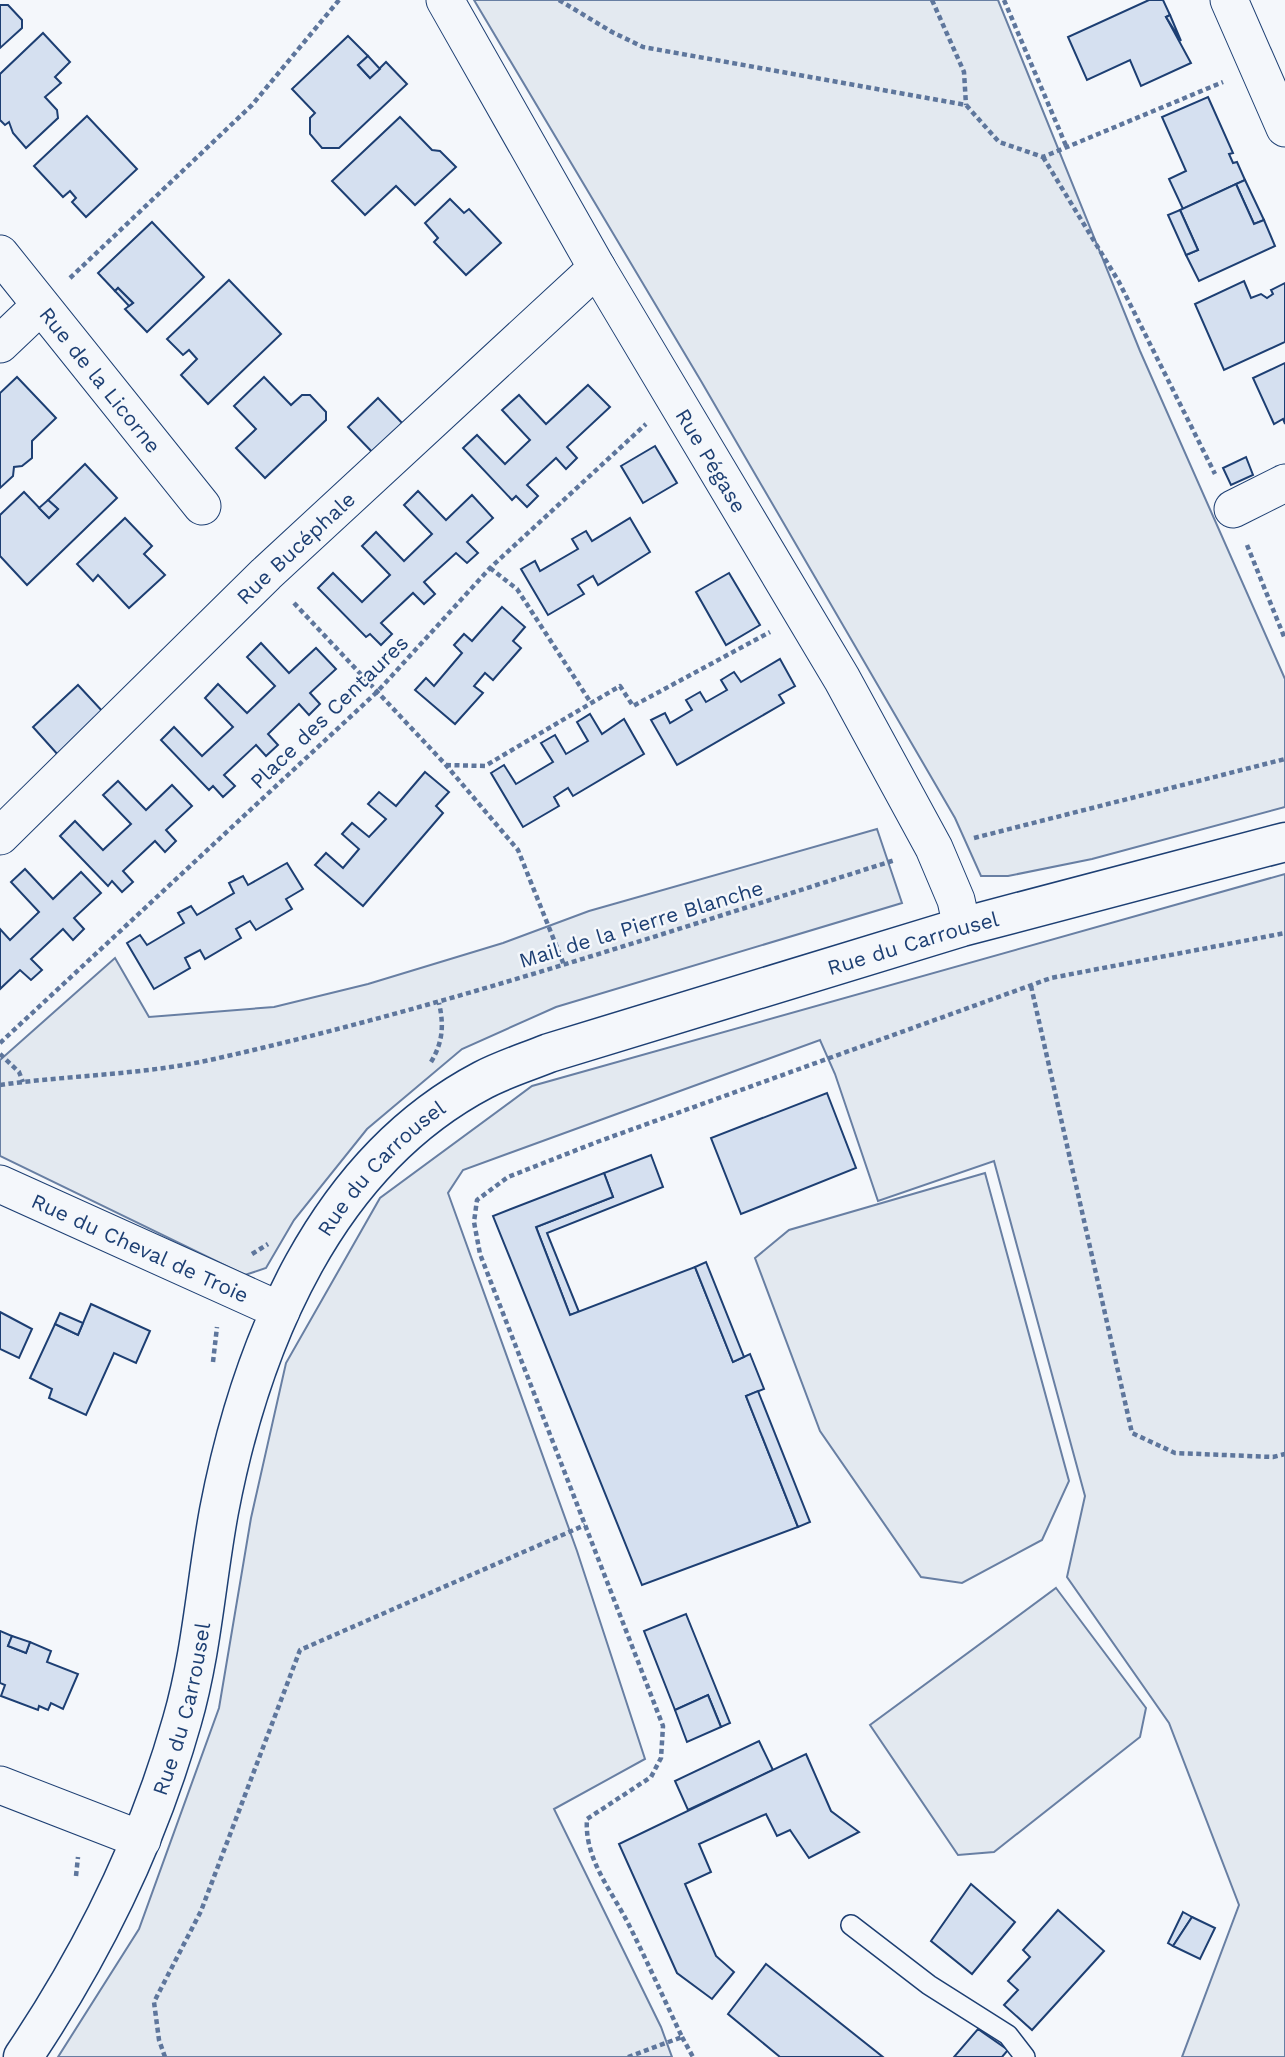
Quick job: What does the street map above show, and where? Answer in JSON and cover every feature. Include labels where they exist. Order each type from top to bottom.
[{"type":"street","name":"Rue Pégase","points":[[445,0],[597,268],[842,679],[934,848],[956,900],[962,927]]},
{"type":"street","points":[[1229,0],[1285,128]]},
{"type":"street","name":"Rue de la Licorne","points":[[0,254],[202,506]]},
{"type":"street","name":"Rue Bucéphale","points":[[0,836],[266,574],[597,268]]},
{"type":"street","points":[[0,344],[40,306]]},
{"type":"street","points":[[1233,509],[1285,483]]},
{"type":"street","name":"Rue du Carrousel","points":[[23,2057],[98,1933],[142,1840],[186,1707],[207,1601],[219,1514],[240,1421],[281,1311],[298,1273],[322,1232],[385,1153],[415,1126],[483,1080],[549,1053],[962,927],[1285,842]]},
{"type":"street","name":"Rue du Cheval de Troie","points":[[0,1184],[281,1311]]},
{"type":"street","points":[[0,1786],[142,1840]]},
{"type":"lane","points":[[850,1925],[929,1985],[1008,2035],[1025,2057]]},
{"type":"path","points":[[40,306],[253,105],[339,0]]},
{"type":"path","points":[[559,0],[643,47],[966,106],[999,142],[1043,158],[1119,282],[1233,509],[1285,639]]},
{"type":"path","points":[[932,0],[964,72],[966,106]]},
{"type":"path","points":[[1004,0],[1067,148]]},
{"type":"path","points":[[1043,158],[1257,68]]},
{"type":"path","name":"Place des Centaures","points":[[0,1043],[377,692],[490,568],[641,427],[678,404]]},
{"type":"path","points":[[490,568],[517,589],[591,704]]},
{"type":"path","points":[[266,574],[446,765],[518,850],[564,965]]},
{"type":"path","points":[[446,765],[485,766],[620,687],[633,706],[802,615]]},
{"type":"path","name":"Mail de la Pierre Blanche","points":[[0,1086],[130,1073],[208,1060],[439,1003],[934,848],[1285,759]]},
{"type":"path","points":[[693,2057],[628,1923],[594,1862],[586,1838],[587,1819],[651,1777],[661,1758],[663,1726],[480,1254],[474,1222],[477,1200],[508,1177],[597,1142],[1051,978],[1285,933]]},
{"type":"path","points":[[1031,986],[1132,1433],[1175,1453],[1273,1457],[1285,1454]]},
{"type":"path","points":[[0,1054],[19,1072],[23,1082]]},
{"type":"path","points":[[165,2057],[159,2040],[154,2002],[201,1912],[300,1650],[585,1525]]},
{"type":"path","points":[[628,2057],[682,2037]]},
{"type":"shaded area","points":[[474,0],[998,0],[1140,351],[1285,679],[1285,807],[1092,859],[1008,876],[981,876],[955,818],[701,381]]},
{"type":"shaded area","points":[[877,829],[902,903],[556,1007],[462,1049],[367,1129],[294,1220],[266,1268],[245,1275],[0,1156],[0,1060],[115,958],[149,1017],[274,1007],[368,984],[503,943],[589,911]]},
{"type":"shaded area","points":[[1285,874],[1285,2057],[1182,2057],[1239,1905],[1169,1723],[1067,1577],[1085,1496],[994,1161],[878,1201],[835,1074],[820,1040],[463,1170],[448,1193],[577,1551],[645,1759],[554,1809],[661,2027],[672,2057],[58,2057],[139,1929],[219,1708],[251,1518],[286,1363],[380,1198],[532,1086]]},
{"type":"shaded area","points":[[985,1173],[1069,1481],[1042,1540],[962,1583],[921,1577],[820,1431],[755,1258],[789,1230]]},
{"type":"shaded area","points":[[1056,1588],[1146,1708],[1140,1737],[994,1852],[958,1855],[870,1725]]},
{"type":"building","points":[[1149,0],[1163,0],[1170,15],[1166,17],[1191,63],[1141,86],[1130,60],[1087,80],[1068,37]]},
{"type":"building","points":[[0,5],[8,5],[22,20],[22,28],[0,48]]},
{"type":"building","points":[[1170,15],[1181,41],[1166,17]]},
{"type":"building","points":[[43,33],[70,62],[55,77],[61,83],[45,97],[57,110],[58,118],[26,148],[13,133],[9,122],[5,125],[0,120],[0,74]]},
{"type":"building","points":[[348,36],[368,56],[358,65],[370,78],[386,62],[407,84],[339,148],[322,148],[310,134],[310,118],[315,113],[292,89]]},
{"type":"building","points":[[368,56],[380,69],[370,78],[358,65]]},
{"type":"building","points":[[1208,97],[1233,153],[1229,154],[1233,163],[1237,162],[1245,180],[1183,209],[1169,179],[1186,171],[1162,117]]},
{"type":"building","points":[[87,116],[137,169],[86,217],[72,202],[76,198],[70,191],[63,197],[34,166]]},
{"type":"building","points":[[400,117],[432,150],[440,151],[456,167],[415,205],[396,186],[365,215],[332,181]]},
{"type":"building","points":[[1245,180],[1264,220],[1254,224],[1236,184]]},
{"type":"building","points":[[1236,184],[1254,224],[1264,220],[1275,246],[1199,281],[1186,255],[1198,250],[1180,210]]},
{"type":"building","points":[[450,199],[464,213],[469,209],[501,243],[466,275],[434,242],[438,238],[425,223]]},
{"type":"building","points":[[1180,210],[1198,250],[1186,255],[1168,215]]},
{"type":"building","points":[[152,222],[204,277],[147,332],[125,309],[133,303],[118,288],[115,291],[98,273]]},
{"type":"building","points":[[229,280],[281,334],[208,404],[181,375],[197,359],[189,350],[183,355],[167,339]]},
{"type":"building","points":[[1244,281],[1251,298],[1261,294],[1267,298],[1273,294],[1271,290],[1285,283],[1285,342],[1224,370],[1195,304]]},
{"type":"building","points":[[118,288],[133,303],[129,306],[115,291]]},
{"type":"building","points":[[1285,363],[1285,424],[1283,419],[1274,424],[1253,378]]},
{"type":"building","points":[[17,377],[56,418],[32,441],[32,458],[22,466],[14,467],[13,476],[0,488],[0,393]]},
{"type":"building","points":[[264,377],[291,405],[302,395],[310,395],[326,412],[326,420],[265,478],[236,448],[256,429],[234,406]]},
{"type":"building","points":[[588,385],[610,407],[567,447],[577,458],[566,469],[556,458],[527,485],[538,496],[527,507],[516,496],[512,500],[463,448],[477,435],[505,464],[530,440],[502,410],[519,395],[546,424]]},
{"type":"building","points":[[378,398],[405,426],[375,455],[348,427]]},
{"type":"building","points":[[655,446],[677,483],[643,503],[621,466]]},
{"type":"building","points":[[1246,457],[1253,475],[1231,485],[1223,468]]},
{"type":"building","points":[[85,464],[117,498],[27,585],[0,556],[0,515],[24,492],[49,518],[58,509],[48,500]]},
{"type":"building","points":[[418,491],[446,520],[472,495],[493,518],[467,542],[478,553],[467,563],[456,553],[424,582],[435,594],[424,604],[413,593],[381,623],[392,634],[381,645],[370,634],[366,637],[318,588],[333,573],[362,602],[390,575],[362,546],[376,532],[404,561],[432,534],[404,505]]},
{"type":"building","points":[[48,500],[58,509],[49,518],[39,508]]},
{"type":"building","points":[[125,518],[152,546],[144,554],[165,575],[129,608],[98,575],[93,581],[77,564]]},
{"type":"building","points":[[630,518],[650,552],[598,585],[593,576],[578,585],[584,594],[548,615],[521,569],[535,561],[540,571],[578,549],[572,539],[586,531],[592,541]]},
{"type":"building","points":[[729,573],[760,625],[726,645],[696,592]]},
{"type":"building","points":[[502,607],[525,627],[513,641],[521,648],[493,680],[485,673],[474,686],[483,693],[455,724],[415,690],[426,678],[434,686],[462,653],[454,645],[464,634],[472,641]]},
{"type":"building","points":[[261,643],[289,673],[316,648],[336,669],[310,693],[320,704],[309,715],[299,704],[268,734],[278,745],[266,756],[256,745],[224,775],[235,786],[223,797],[213,786],[209,790],[161,740],[174,727],[202,756],[233,727],[205,698],[218,684],[247,713],[275,686],[247,657]]},
{"type":"building","points":[[780,659],[795,686],[779,695],[784,703],[677,765],[651,720],[665,713],[670,723],[692,710],[686,700],[700,692],[706,702],[727,690],[721,680],[734,672],[741,682]]},
{"type":"building","points":[[78,685],[104,713],[59,756],[33,727]]},
{"type":"building","points":[[590,714],[602,734],[624,719],[644,754],[573,796],[568,788],[554,797],[559,806],[523,827],[491,773],[504,765],[516,784],[553,762],[541,743],[555,735],[566,754],[588,741],[577,722]]},
{"type":"building","points":[[425,772],[449,792],[436,806],[443,813],[363,906],[315,865],[326,853],[343,868],[359,849],[342,834],[352,823],[369,837],[386,819],[368,804],[379,792],[396,806]]},
{"type":"building","points":[[118,781],[146,810],[172,785],[192,806],[166,830],[176,841],[165,852],[155,841],[123,871],[133,882],[122,892],[112,881],[108,886],[60,836],[75,821],[103,850],[131,824],[103,795]]},
{"type":"building","points":[[287,863],[303,889],[286,899],[292,909],[256,930],[250,921],[236,929],[241,938],[205,959],[200,950],[185,958],[190,968],[154,989],[127,943],[140,935],[147,945],[184,923],[178,913],[191,906],[197,915],[234,893],[229,883],[243,876],[248,885]]},
{"type":"building","points":[[25,869],[53,899],[81,872],[101,893],[74,918],[84,929],[73,940],[63,929],[31,959],[42,970],[31,980],[20,970],[0,989],[0,929],[10,940],[39,912],[11,882]]},
{"type":"building","points":[[827,1093],[856,1168],[741,1214],[711,1138]]},
{"type":"building","points":[[651,1155],[663,1187],[547,1233],[579,1312],[570,1315],[536,1227],[613,1197],[604,1173]]},
{"type":"building","points":[[604,1173],[613,1197],[536,1227],[570,1315],[695,1267],[733,1362],[750,1354],[764,1389],[746,1396],[798,1527],[642,1585],[493,1216]]},
{"type":"building","points":[[706,1262],[744,1357],[733,1362],[695,1267]]},
{"type":"building","points":[[91,1304],[150,1331],[136,1363],[114,1353],[86,1415],[49,1398],[52,1389],[30,1378],[55,1324],[78,1335]]},
{"type":"building","points":[[0,1312],[32,1329],[19,1358],[0,1349]]},
{"type":"building","points":[[60,1313],[83,1323],[78,1335],[55,1324]]},
{"type":"building","points":[[758,1391],[810,1522],[798,1527],[746,1396]]},
{"type":"building","points":[[686,1614],[730,1723],[721,1727],[708,1695],[675,1710],[644,1631]]},
{"type":"building","points":[[0,1631],[12,1636],[8,1646],[26,1653],[30,1642],[51,1651],[47,1662],[78,1674],[63,1709],[51,1703],[48,1710],[39,1706],[38,1710],[1,1696],[5,1685],[0,1683]]},
{"type":"building","points":[[12,1636],[30,1642],[26,1653],[8,1646]]},
{"type":"building","points":[[708,1695],[721,1727],[687,1742],[675,1710]]},
{"type":"building","points":[[759,1741],[773,1770],[688,1810],[675,1781]]},
{"type":"building","points":[[806,1754],[831,1811],[859,1832],[809,1858],[790,1830],[777,1836],[766,1814],[699,1844],[711,1872],[685,1884],[716,1956],[734,1972],[712,1999],[677,1973],[619,1844]]},
{"type":"building","points":[[971,1884],[1015,1922],[972,1974],[931,1941]]},
{"type":"building","points":[[1058,1910],[1104,1951],[1032,2030],[1004,2005],[1018,1990],[1008,1981],[1030,1957],[1023,1950]]},
{"type":"building","points":[[1183,1912],[1192,1917],[1173,1946],[1168,1943]]},
{"type":"building","points":[[1192,1917],[1215,1928],[1200,1959],[1173,1946]]},
{"type":"building","points":[[766,1964],[883,2057],[780,2057],[728,2014]]},
{"type":"building","points":[[978,2029],[1008,2050],[1002,2057],[954,2057]]}]
